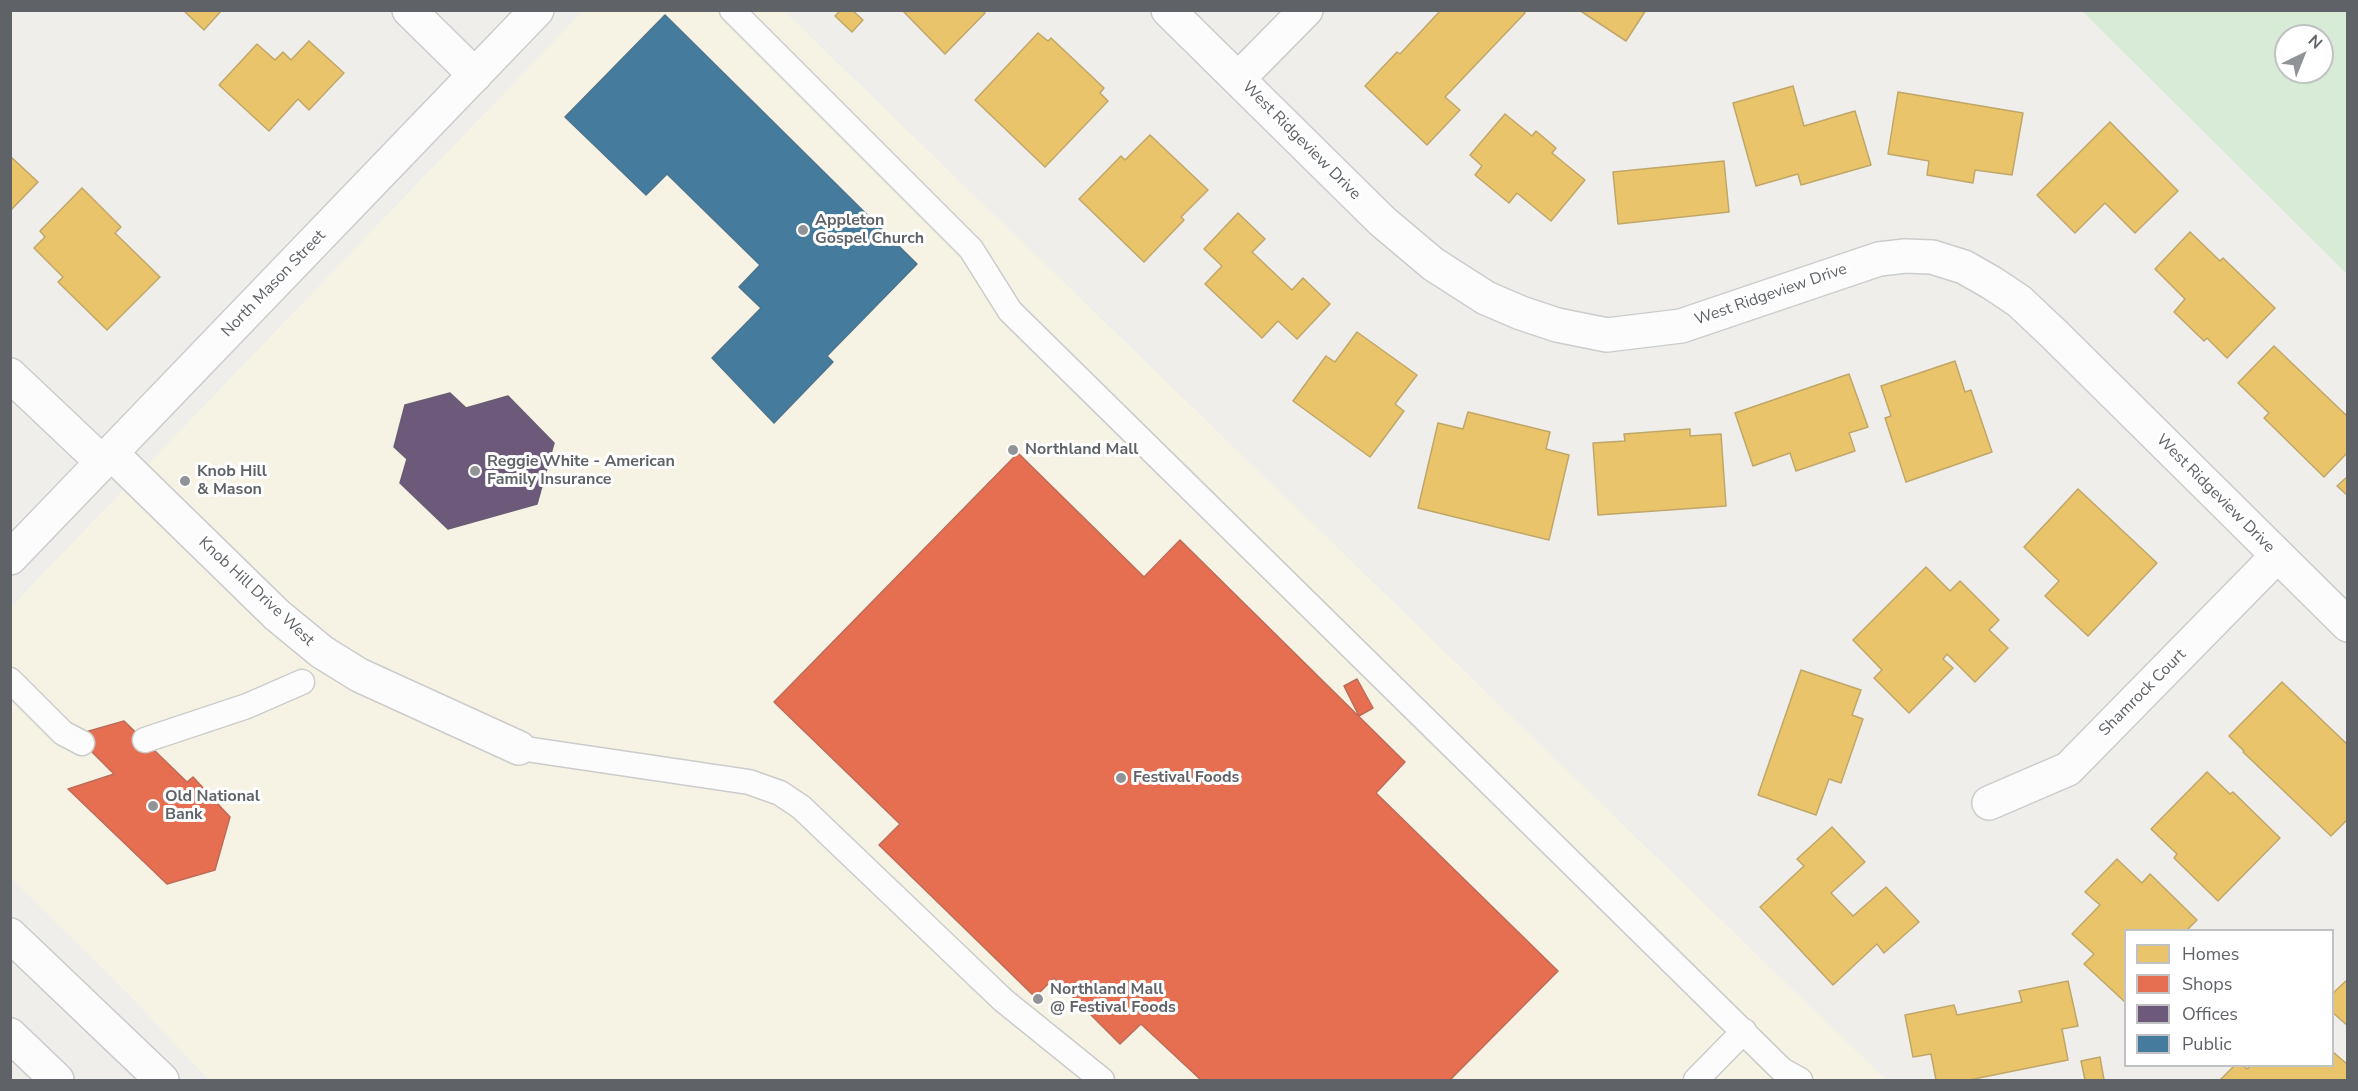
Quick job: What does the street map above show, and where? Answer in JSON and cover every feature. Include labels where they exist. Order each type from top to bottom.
[{"type":"street","points":[[409,10],[475,75]]},
{"type":"street","name":"North Mason Street","points":[[10,558],[537,10]]},
{"type":"street","name":"West Ridgeview Drive","points":[[1168,10],[1382,221],[1433,264],[1486,298],[1557,325],[1607,335],[1681,326],[1879,259],[1905,256],[1932,257],[1964,267],[2019,301],[2348,625]]},
{"type":"street","points":[[1238,79],[1306,10]]},
{"type":"street","name":"Knob Hill Drive West","points":[[10,375],[106,458],[277,615],[322,652],[359,675],[519,748]]},
{"type":"street","name":"Shamrock Court","points":[[1989,804],[2068,769],[2277,556]]},
{"type":"street","points":[[10,935],[162,1080]]},
{"type":"street","points":[[10,1035],[57,1080]]},
{"type":"lane","points":[[732,10],[971,249],[1010,311],[1782,1070],[1800,1080]]},
{"type":"lane","points":[[10,680],[63,733],[82,743]]},
{"type":"lane","points":[[145,741],[247,706],[302,682]]},
{"type":"lane","points":[[519,748],[749,782],[780,793],[801,807],[1003,1000],[1102,1080]]},
{"type":"lane","points":[[1696,1080],[1744,1031]]},
{"type":"shaded area","points":[[583,11],[784,11],[1886,1080],[209,1080],[132,998],[11,878],[10,608]]},
{"type":"green space","points":[[2082,11],[2347,11],[2347,274]]},
{"type":"building: Homes","points":[[183,10],[222,10],[204,30]]},
{"type":"building: Homes","points":[[841,10],[852,10],[863,20],[852,32],[835,16]]},
{"type":"building: Homes","points":[[902,10],[983,10],[985,13],[945,54]]},
{"type":"building: Homes","points":[[1441,10],[1523,10],[1525,13],[1445,97],[1460,110],[1427,145],[1365,86],[1397,52],[1400,54]]},
{"type":"building: Homes","points":[[1579,10],[1646,10],[1626,41]]},
{"type":"building: Homes","points":[[1038,33],[1048,41],[1051,38],[1104,88],[1100,93],[1108,101],[1045,167],[975,100]]},
{"type":"building: Homes","points":[[309,41],[344,73],[309,110],[298,99],[269,131],[219,85],[257,44],[275,60],[283,52],[291,60]]},
{"type":"building: Homes","points":[[1793,86],[1804,126],[1855,111],[1871,165],[1801,185],[1798,174],[1756,186],[1733,103]]},
{"type":"building: Homes","points":[[1898,92],[2023,113],[2012,175],[1975,170],[1973,183],[1927,175],[1929,161],[1888,154]]},
{"type":"building: Homes","points":[[1505,114],[1532,136],[1536,131],[1556,148],[1552,153],[1585,180],[1551,221],[1517,193],[1509,203],[1475,175],[1482,166],[1470,155]]},
{"type":"building: Homes","points":[[2110,122],[2178,191],[2135,233],[2105,203],[2075,233],[2037,195]]},
{"type":"building: Homes","points":[[1150,135],[1208,190],[1181,217],[1184,220],[1144,262],[1079,199],[1121,156],[1125,160]]},
{"type":"building: Homes","points":[[10,156],[38,182],[10,211]]},
{"type":"building: Homes","points":[[1724,161],[1729,212],[1618,224],[1613,172]]},
{"type":"building: Homes","points":[[82,188],[121,227],[115,233],[160,277],[107,330],[58,282],[63,277],[34,248],[45,237],[40,231]]},
{"type":"building: Homes","points":[[1238,213],[1265,239],[1252,252],[1292,290],[1303,278],[1330,304],[1297,339],[1278,321],[1262,338],[1205,284],[1222,266],[1204,249]]},
{"type":"building: Homes","points":[[2190,232],[2220,261],[2223,258],[2275,308],[2227,358],[2207,338],[2204,341],[2174,312],[2185,299],[2155,269]]},
{"type":"building: Homes","points":[[1357,332],[1417,375],[1395,404],[1404,411],[1370,457],[1293,401],[1326,356],[1335,362]]},
{"type":"building: Homes","points":[[2274,346],[2348,417],[2348,452],[2324,477],[2264,418],[2269,413],[2238,383]]},
{"type":"building: Homes","points":[[1955,361],[1965,392],[1971,390],[1992,452],[1906,482],[1885,418],[1891,416],[1881,386]]},
{"type":"building: Homes","points":[[1849,374],[1868,427],[1849,433],[1855,451],[1796,471],[1790,453],[1753,466],[1735,413]]},
{"type":"building: Homes","points":[[1468,412],[1550,432],[1546,449],[1569,455],[1549,540],[1418,508],[1438,423],[1463,429]]},
{"type":"building: Homes","points":[[1690,429],[1690,436],[1721,434],[1726,506],[1598,515],[1593,443],[1625,441],[1624,434]]},
{"type":"building: Homes","points":[[2348,476],[2348,496],[2337,486]]},
{"type":"building: Homes","points":[[2078,489],[2157,563],[2088,636],[2045,596],[2059,581],[2024,547]]},
{"type":"building: Homes","points":[[1926,567],[1950,591],[1960,581],[1999,620],[1989,630],[2008,648],[1975,682],[1947,654],[1943,659],[1953,668],[1909,713],[1874,678],[1882,670],[1853,640]]},
{"type":"building: Homes","points":[[1801,670],[1861,690],[1852,715],[1863,719],[1841,783],[1829,779],[1816,815],[1758,795]]},
{"type":"building: Homes","points":[[2282,682],[2348,745],[2348,819],[2331,836],[2229,736]]},
{"type":"building: Homes","points":[[2207,772],[2230,794],[2233,792],[2280,838],[2218,901],[2174,858],[2177,854],[2151,829]]},
{"type":"building: Homes","points":[[1832,827],[1865,862],[1831,893],[1853,916],[1886,887],[1919,922],[1884,953],[1877,944],[1833,985],[1760,907],[1804,866],[1797,859]]},
{"type":"building: Homes","points":[[2117,859],[2142,883],[2150,874],[2197,920],[2188,929],[2124,929],[2124,1001],[2084,964],[2094,954],[2072,934],[2100,905],[2085,892]]},
{"type":"building: Homes","points":[[2348,979],[2348,1026],[2334,1014],[2334,992]]},
{"type":"building: Homes","points":[[2068,981],[2078,1026],[2062,1029],[2068,1060],[1969,1080],[1936,1080],[1931,1054],[1913,1057],[1905,1015],[1954,1005],[1957,1015],[2022,1002],[2019,991]]},
{"type":"building: Homes","points":[[2334,1053],[2348,1065],[2348,1080],[2220,1080],[2233,1067],[2247,1069],[2249,1067],[2334,1067]]},
{"type":"building: Homes","points":[[2100,1057],[2104,1080],[2085,1080],[2081,1061]]},
{"type":"building: Shops","name":"Festival Foods","points":[[1018,453],[1144,577],[1180,540],[1405,762],[1376,793],[1558,971],[1450,1080],[1201,1080],[1141,1024],[1120,1044],[1054,978],[1035,997],[879,845],[900,824],[774,702]]},
{"type":"building: Shops","points":[[1357,679],[1373,708],[1359,716],[1344,686]]},
{"type":"building: Shops","name":"Old National Bank","points":[[124,721],[187,782],[193,777],[230,817],[215,870],[167,884],[68,789],[114,774],[75,735]]},
{"type":"building: Offices","name":"Reggie White - American Family Insurance","points":[[450,393],[466,408],[508,396],[554,443],[537,504],[448,529],[400,483],[407,459],[394,447],[405,405]]},
{"type":"building: Public","name":"Appleton Gospel Church","points":[[665,15],[917,264],[827,356],[833,362],[774,423],[712,358],[761,308],[739,287],[760,265],[667,174],[646,195],[565,117]]},
{"type":"place","name":"Appleton Gospel Church","points":[[803,230]]},
{"type":"place","name":"Northland Mall","points":[[1013,450]]},
{"type":"place","name":"Reggie White - American Family Insurance","points":[[475,471]]},
{"type":"place","name":"Knob Hill & Mason","points":[[185,481]]},
{"type":"place","name":"Festival Foods","points":[[1121,778]]},
{"type":"place","name":"Old National Bank","points":[[153,806]]},
{"type":"place","name":"Northland Mall @ Festival Foods","points":[[1038,999]]}]
